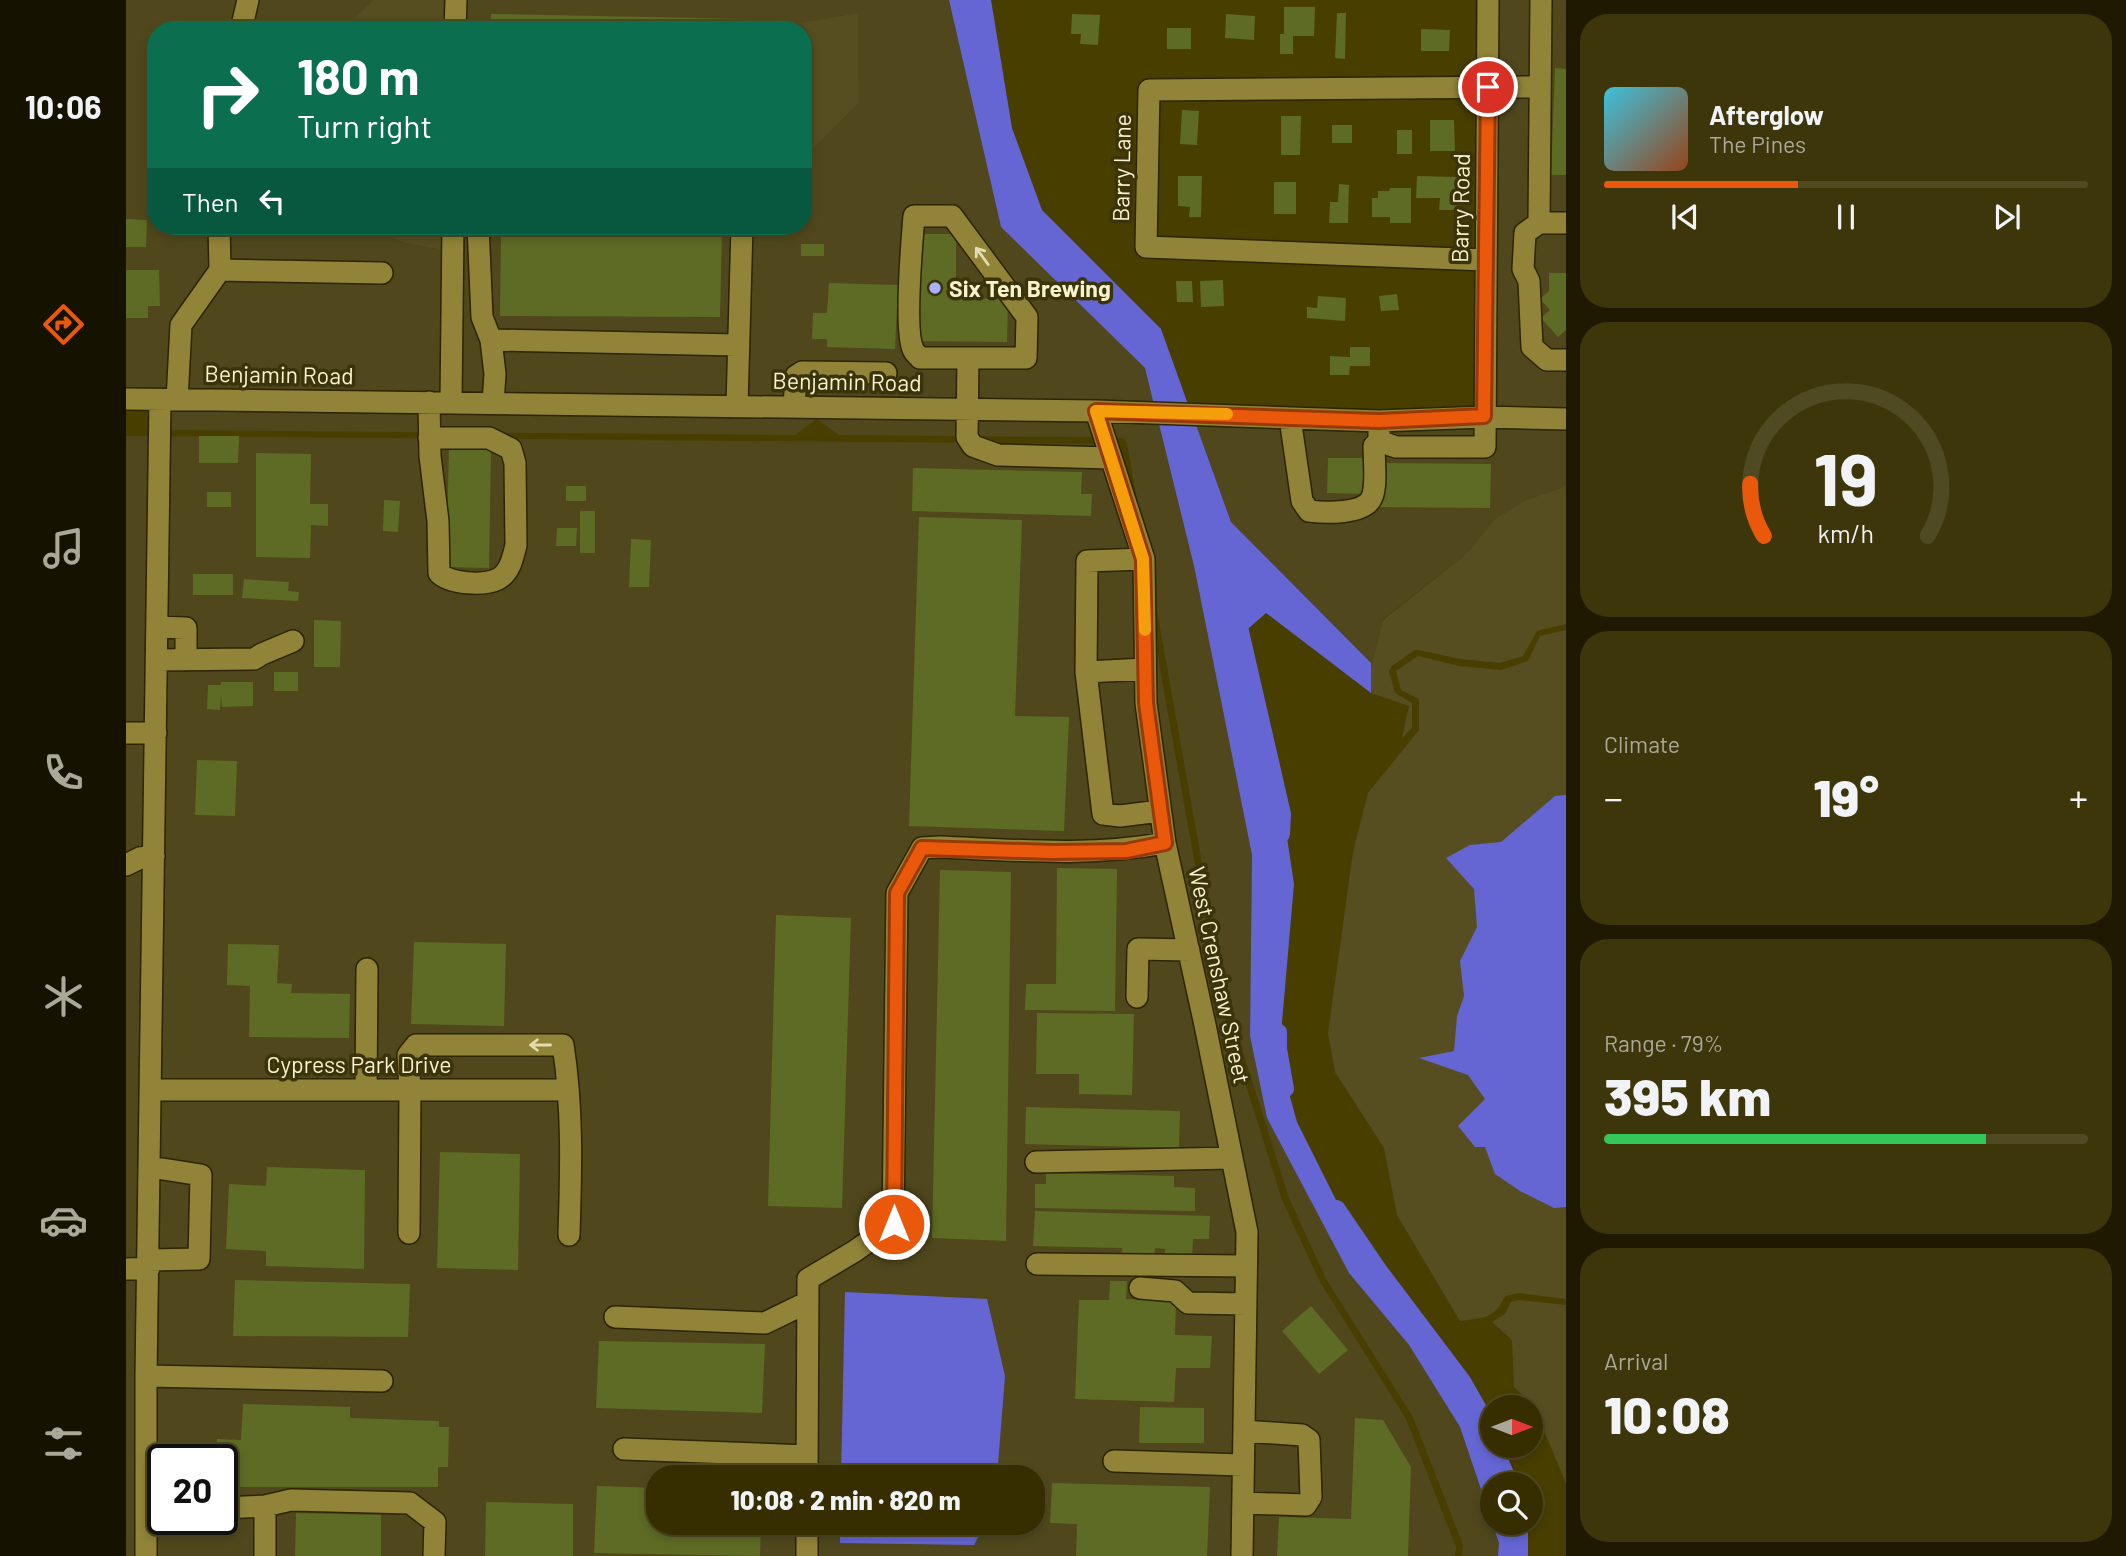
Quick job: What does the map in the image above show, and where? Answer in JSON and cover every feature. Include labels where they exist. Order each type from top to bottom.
[{"type":"street","points":[[243,21],[248,0]]},
{"type":"street","points":[[455,21],[456,0]]},
{"type":"street","name":"Barry Road","points":[[1379,431],[1396,447],[1485,447],[1488,0]]},
{"type":"street","points":[[1539,223],[1541,0]]},
{"type":"street","points":[[1488,87],[1540,87]]},
{"type":"street","name":"Barry Lane","points":[[1486,260],[1146,247],[1149,90],[1488,87]]},
{"type":"street","points":[[914,216],[952,216],[1027,317],[1026,358],[968,359],[920,358],[912,348],[911,252],[914,216]]},
{"type":"street","points":[[1566,223],[1539,223],[1525,233],[1522,251],[1522,269],[1529,281],[1532,346],[1547,360],[1566,360]]},
{"type":"street","points":[[150,1444],[146,1376],[156,660],[168,400],[181,325],[220,270],[219,235]]},
{"type":"street","points":[[451,402],[453,235]]},
{"type":"street","points":[[478,235],[482,317],[491,340],[495,374],[493,403]]},
{"type":"street","points":[[737,406],[742,235]]},
{"type":"street","points":[[220,270],[382,273]]},
{"type":"street","points":[[491,340],[738,345]]},
{"type":"street","points":[[968,359],[967,437],[973,446],[998,455],[1111,458]]},
{"type":"street","points":[[794,407],[796,376],[802,372],[886,373]]},
{"type":"street","name":"Benjamin Road","points":[[126,399],[1228,414],[1290,418],[1379,431],[1484,416],[1566,419]]},
{"type":"street","points":[[429,402],[429,439],[438,521],[439,573],[444,578],[461,582],[497,580],[506,572],[516,545],[515,463],[511,449],[489,438],[429,439]]},
{"type":"street","name":"West Crenshaw Street","points":[[1096,411],[1143,559],[1146,703],[1160,811],[1247,1232],[1242,1556]]},
{"type":"street","points":[[1290,418],[1302,502],[1309,511],[1326,514],[1359,509],[1373,496],[1374,446],[1379,431]]},
{"type":"street","points":[[1143,559],[1087,561],[1086,672],[1103,814],[1120,816],[1160,811]]},
{"type":"street","points":[[157,627],[186,628],[186,660]]},
{"type":"street","points":[[156,660],[254,659],[293,641]]},
{"type":"street","points":[[1086,672],[1145,669]]},
{"type":"street","points":[[126,733],[156,733]]},
{"type":"street","points":[[807,1465],[808,1279],[894,1224],[897,893],[922,848],[1126,851],[1165,843]]},
{"type":"street","points":[[126,865],[140,858],[154,856]]},
{"type":"street","points":[[1137,997],[1138,949],[1189,950]]},
{"type":"street","points":[[366,1090],[367,969]]},
{"type":"street","points":[[409,1233],[408,1055],[416,1045],[563,1045],[572,1167],[569,1235]]},
{"type":"street","name":"Cypress Park Drive","points":[[151,1090],[567,1090]]},
{"type":"street","points":[[1036,1162],[1232,1158]]},
{"type":"street","points":[[126,1269],[200,1259],[201,1175],[150,1167]]},
{"type":"street","points":[[1037,1264],[1246,1265]]},
{"type":"street","points":[[1140,1288],[1175,1291],[1188,1303],[1246,1304]]},
{"type":"street","points":[[615,1317],[765,1323],[808,1302]]},
{"type":"street","points":[[146,1376],[382,1381]]},
{"type":"street","points":[[1243,1503],[1306,1505],[1311,1497],[1309,1440],[1303,1435],[1244,1431]]},
{"type":"street","points":[[624,1449],[796,1465]]},
{"type":"street","points":[[1114,1461],[1244,1465]]},
{"type":"street","points":[[238,1507],[265,1506],[292,1500],[410,1503],[435,1522],[434,1556]]},
{"type":"street","points":[[265,1506],[265,1556]]},
{"type":"street","points":[[140,1554],[148,1535]]},
{"type":"street","points":[[807,1535],[807,1556]]},
{"type":"shaded area","points":[[126,0],[373,0],[351,21],[147,21],[147,235],[386,235],[404,243],[444,250],[443,395],[126,392]]},
{"type":"shaded area","points":[[373,0],[447,0],[447,21],[351,21]]},
{"type":"shaded area","points":[[464,0],[949,0],[1001,227],[1145,368],[1154,405],[459,395],[461,235],[812,235],[812,149],[859,103],[858,13],[810,21],[464,21]]},
{"type":"shaded area","points":[[949,0],[991,0],[1012,128],[1042,210],[1161,329],[1189,407],[1154,405],[1145,368],[1001,227]]},
{"type":"shaded area","points":[[1500,0],[1566,0],[1566,412],[1493,410]]},
{"type":"shaded area","points":[[858,13],[859,103],[812,149],[812,21]]},
{"type":"shaded area","points":[[386,235],[445,235],[444,250],[404,243]]},
{"type":"shaded area","points":[[168,407],[1090,418],[1096,437],[839,435],[817,419],[795,435],[168,430]]},
{"type":"shaded area","points":[[1107,419],[1158,420],[1194,566],[1252,855],[1250,1036],[1267,1118],[1349,1273],[1409,1345],[1460,1427],[1480,1486],[1480,1535],[1496,1535],[1498,1556],[1462,1556],[1463,1545],[1413,1417],[1326,1279],[1289,1198],[1226,998],[1127,443],[1123,438],[1113,437]]},
{"type":"shaded area","points":[[1158,420],[1195,422],[1231,522],[1371,663],[1371,693],[1266,613],[1241,635],[1285,824],[1294,884],[1279,1057],[1297,1122],[1357,1242],[1480,1412],[1480,1458],[1508,1458],[1514,1472],[1480,1472],[1480,1486],[1460,1427],[1409,1345],[1349,1273],[1267,1118],[1250,1036],[1252,855],[1194,566]]},
{"type":"shaded area","points":[[1195,422],[1488,430],[1488,424],[1566,427],[1566,486],[1524,501],[1495,519],[1466,554],[1383,619],[1371,667],[1371,663],[1231,522]]},
{"type":"shaded area","points":[[126,436],[1120,444],[1219,1000],[1282,1200],[1320,1282],[1406,1419],[1456,1547],[1455,1556],[126,1556]]},
{"type":"shaded area","points":[[1566,486],[1566,624],[1537,631],[1523,656],[1500,663],[1415,650],[1389,671],[1395,693],[1412,703],[1412,728],[1402,738],[1409,706],[1371,693],[1371,667],[1383,620],[1466,554],[1495,519],[1524,501]]},
{"type":"shaded area","points":[[1566,630],[1566,1299],[1519,1293],[1505,1296],[1497,1309],[1487,1316],[1460,1321],[1397,1215],[1384,1148],[1335,1072],[1328,1033],[1353,852],[1368,793],[1419,730],[1419,699],[1401,690],[1396,671],[1418,656],[1459,666],[1501,670],[1528,661],[1540,636]]},
{"type":"shaded area","points":[[1566,795],[1566,1207],[1554,1208],[1520,1191],[1495,1174],[1485,1147],[1475,1147],[1458,1126],[1485,1099],[1468,1075],[1419,1058],[1454,1051],[1457,1016],[1464,996],[1460,961],[1477,927],[1474,889],[1446,858],[1470,845],[1501,842],[1555,796]]},
{"type":"shaded area","points":[[845,1292],[987,1299],[1005,1376],[998,1465],[841,1465]]},
{"type":"shaded area","points":[[1519,1300],[1566,1305],[1566,1483],[1544,1431],[1544,1395],[1522,1395],[1514,1387],[1512,1340],[1492,1322],[1505,1314],[1511,1302]]},
{"type":"shaded area","points":[[840,1535],[979,1535],[974,1545],[840,1543]]},
{"type":"shaded area","points":[[1496,1535],[1528,1535],[1528,1556],[1498,1556]]},
{"type":"building","points":[[1284,7],[1315,7],[1314,36],[1293,36],[1293,54],[1280,54],[1280,34],[1284,34]]},
{"type":"building","points":[[1337,13],[1346,13],[1345,59],[1335,58]]},
{"type":"building","points":[[491,14],[748,19],[748,21],[491,21]]},
{"type":"building","points":[[1072,14],[1100,15],[1098,45],[1080,44],[1081,34],[1071,34]]},
{"type":"building","points":[[1226,14],[1255,16],[1254,40],[1225,38]]},
{"type":"building","points":[[1167,28],[1191,28],[1191,49],[1167,49]]},
{"type":"building","points":[[1421,29],[1450,30],[1449,51],[1421,51]]},
{"type":"building","points":[[1555,68],[1566,69],[1566,175],[1551,175]]},
{"type":"building","points":[[1182,110],[1199,111],[1197,145],[1180,144]]},
{"type":"building","points":[[1281,116],[1301,116],[1300,155],[1281,155]]},
{"type":"building","points":[[1430,120],[1454,120],[1455,151],[1430,151]]},
{"type":"building","points":[[1332,125],[1352,125],[1352,143],[1332,143]]},
{"type":"building","points":[[1397,130],[1412,130],[1412,154],[1397,154]]},
{"type":"building","points":[[1178,176],[1202,176],[1201,217],[1189,217],[1190,207],[1178,206]]},
{"type":"building","points":[[1417,176],[1458,177],[1457,210],[1439,210],[1440,198],[1416,198]]},
{"type":"building","points":[[1274,182],[1296,182],[1296,214],[1274,214]]},
{"type":"building","points":[[1339,184],[1349,185],[1348,223],[1329,223],[1330,202],[1338,202]]},
{"type":"building","points":[[1390,188],[1411,188],[1411,223],[1390,223],[1390,217],[1372,217],[1372,198],[1378,198],[1378,191],[1389,191]]},
{"type":"building","points":[[126,219],[147,220],[146,247],[126,247]]},
{"type":"building","name":"Six Ten Brewing","points":[[914,234],[956,234],[956,298],[1008,299],[1007,342],[914,341]]},
{"type":"building","points":[[501,235],[722,235],[720,317],[500,316]]},
{"type":"building","points":[[801,244],[824,244],[824,256],[801,256]]},
{"type":"building","points":[[126,270],[159,270],[160,306],[148,306],[148,318],[126,318]]},
{"type":"building","points":[[1549,273],[1566,273],[1566,330],[1558,337],[1541,318],[1550,310],[1540,299],[1549,291]]},
{"type":"building","points":[[1223,280],[1224,306],[1201,307],[1200,281]]},
{"type":"building","points":[[1176,281],[1192,281],[1193,302],[1177,302]]},
{"type":"building","points":[[829,283],[898,285],[895,349],[827,347],[827,339],[812,339],[813,313],[827,313]]},
{"type":"building","points":[[1397,294],[1399,310],[1381,311],[1379,296]]},
{"type":"building","points":[[1318,296],[1346,298],[1345,321],[1307,318],[1307,307],[1317,308]]},
{"type":"building","points":[[1350,347],[1370,347],[1370,366],[1350,366],[1349,375],[1330,375],[1330,356],[1350,357]]},
{"type":"building","points":[[199,436],[239,436],[238,463],[199,463]]},
{"type":"building","points":[[449,449],[491,450],[489,568],[446,567]]},
{"type":"building","points":[[256,453],[311,454],[310,504],[328,504],[328,526],[311,525],[310,558],[256,557]]},
{"type":"building","points":[[1328,458],[1369,458],[1367,494],[1327,493]]},
{"type":"building","points":[[1380,463],[1491,464],[1490,508],[1378,507]]},
{"type":"building","points":[[913,468],[1082,472],[1081,494],[1092,494],[1091,516],[912,511]]},
{"type":"building","points":[[566,486],[586,486],[586,501],[566,501]]},
{"type":"building","points":[[207,492],[231,492],[231,507],[207,507]]},
{"type":"building","points":[[384,500],[400,501],[398,532],[383,531]]},
{"type":"building","points":[[580,511],[595,511],[595,553],[580,553]]},
{"type":"building","points":[[919,517],[1022,520],[1015,716],[1069,717],[1064,831],[909,826]]},
{"type":"building","points":[[557,528],[577,528],[576,546],[556,546]]},
{"type":"building","points":[[631,539],[651,540],[649,587],[629,587]]},
{"type":"building","points":[[193,574],[233,574],[233,595],[193,595]]},
{"type":"building","points":[[244,579],[289,582],[288,591],[299,592],[298,601],[242,598]]},
{"type":"building","points":[[314,620],[341,621],[340,667],[314,667]]},
{"type":"building","points":[[274,672],[298,672],[298,691],[274,691]]},
{"type":"building","points":[[221,682],[253,682],[253,706],[222,707],[221,695],[220,710],[207,709],[208,685],[221,685]]},
{"type":"building","points":[[197,760],[237,761],[235,816],[195,815]]},
{"type":"building","points":[[1057,868],[1117,869],[1115,1011],[1025,1010],[1026,984],[1056,984]]},
{"type":"building","points":[[940,870],[1011,872],[1006,1241],[932,1238]]},
{"type":"building","points":[[776,915],[851,918],[842,1208],[768,1206]]},
{"type":"building","points":[[414,942],[506,944],[504,1026],[411,1024]]},
{"type":"building","points":[[228,944],[279,945],[277,983],[292,984],[291,993],[350,994],[349,1038],[249,1037],[250,986],[227,985]]},
{"type":"building","points":[[1037,1013],[1134,1014],[1132,1095],[1079,1094],[1079,1074],[1036,1074]]},
{"type":"building","points":[[1026,1107],[1180,1111],[1179,1148],[1025,1144]]},
{"type":"building","points":[[440,1152],[520,1154],[518,1270],[437,1268]]},
{"type":"building","points":[[267,1167],[365,1170],[364,1269],[266,1266],[266,1251],[226,1249],[229,1184],[266,1186]]},
{"type":"building","points":[[1046,1173],[1174,1176],[1174,1187],[1195,1188],[1195,1211],[1035,1208],[1035,1184],[1046,1184]]},
{"type":"building","points":[[1035,1211],[1210,1216],[1209,1239],[1193,1239],[1192,1261],[1165,1260],[1165,1249],[1155,1248],[1154,1260],[1121,1259],[1122,1248],[1033,1246]]},
{"type":"building","points":[[235,1280],[410,1284],[408,1337],[233,1336]]},
{"type":"building","points":[[1110,1281],[1127,1281],[1126,1299],[1176,1301],[1175,1335],[1212,1336],[1210,1368],[1176,1368],[1174,1402],[1075,1399],[1079,1300],[1109,1300]]},
{"type":"building","points":[[1311,1306],[1348,1350],[1319,1374],[1282,1331]]},
{"type":"building","points":[[599,1341],[765,1344],[762,1413],[596,1408]]},
{"type":"building","points":[[243,1404],[350,1407],[350,1418],[439,1421],[439,1427],[449,1427],[448,1467],[438,1467],[438,1487],[239,1487],[238,1444],[217,1444],[217,1439],[241,1440]]},
{"type":"building","points":[[1140,1407],[1204,1408],[1204,1443],[1139,1443]]},
{"type":"building","points":[[1355,1418],[1383,1420],[1411,1467],[1408,1556],[1277,1556],[1279,1517],[1351,1519]]},
{"type":"building","points":[[1052,1483],[1210,1487],[1207,1556],[1076,1556],[1077,1524],[1050,1523]]},
{"type":"building","points":[[597,1486],[646,1488],[646,1535],[761,1535],[760,1556],[594,1553]]},
{"type":"building","points":[[486,1502],[573,1504],[573,1556],[485,1556]]},
{"type":"building","points":[[296,1513],[381,1515],[381,1556],[295,1556]]},
{"type":"waterway","points":[[1237,614],[1283,814],[1282,834]]},
{"type":"waterway","points":[[1279,1032],[1286,1089]]},
{"type":"waterway","points":[[1337,1208],[1380,1271],[1463,1381],[1480,1411]]},
{"type":"slow traffic","points":[[1145,630],[1143,559],[1096,411],[1227,414]]},
{"type":"place","name":"Six Ten Brewing","points":[[935,288]]},
{"type":"route","points":[[894,1224],[897,893],[922,848],[1126,851],[1165,843],[1146,703],[1143,559],[1096,411],[1379,421],[1484,416],[1488,87]]}]
